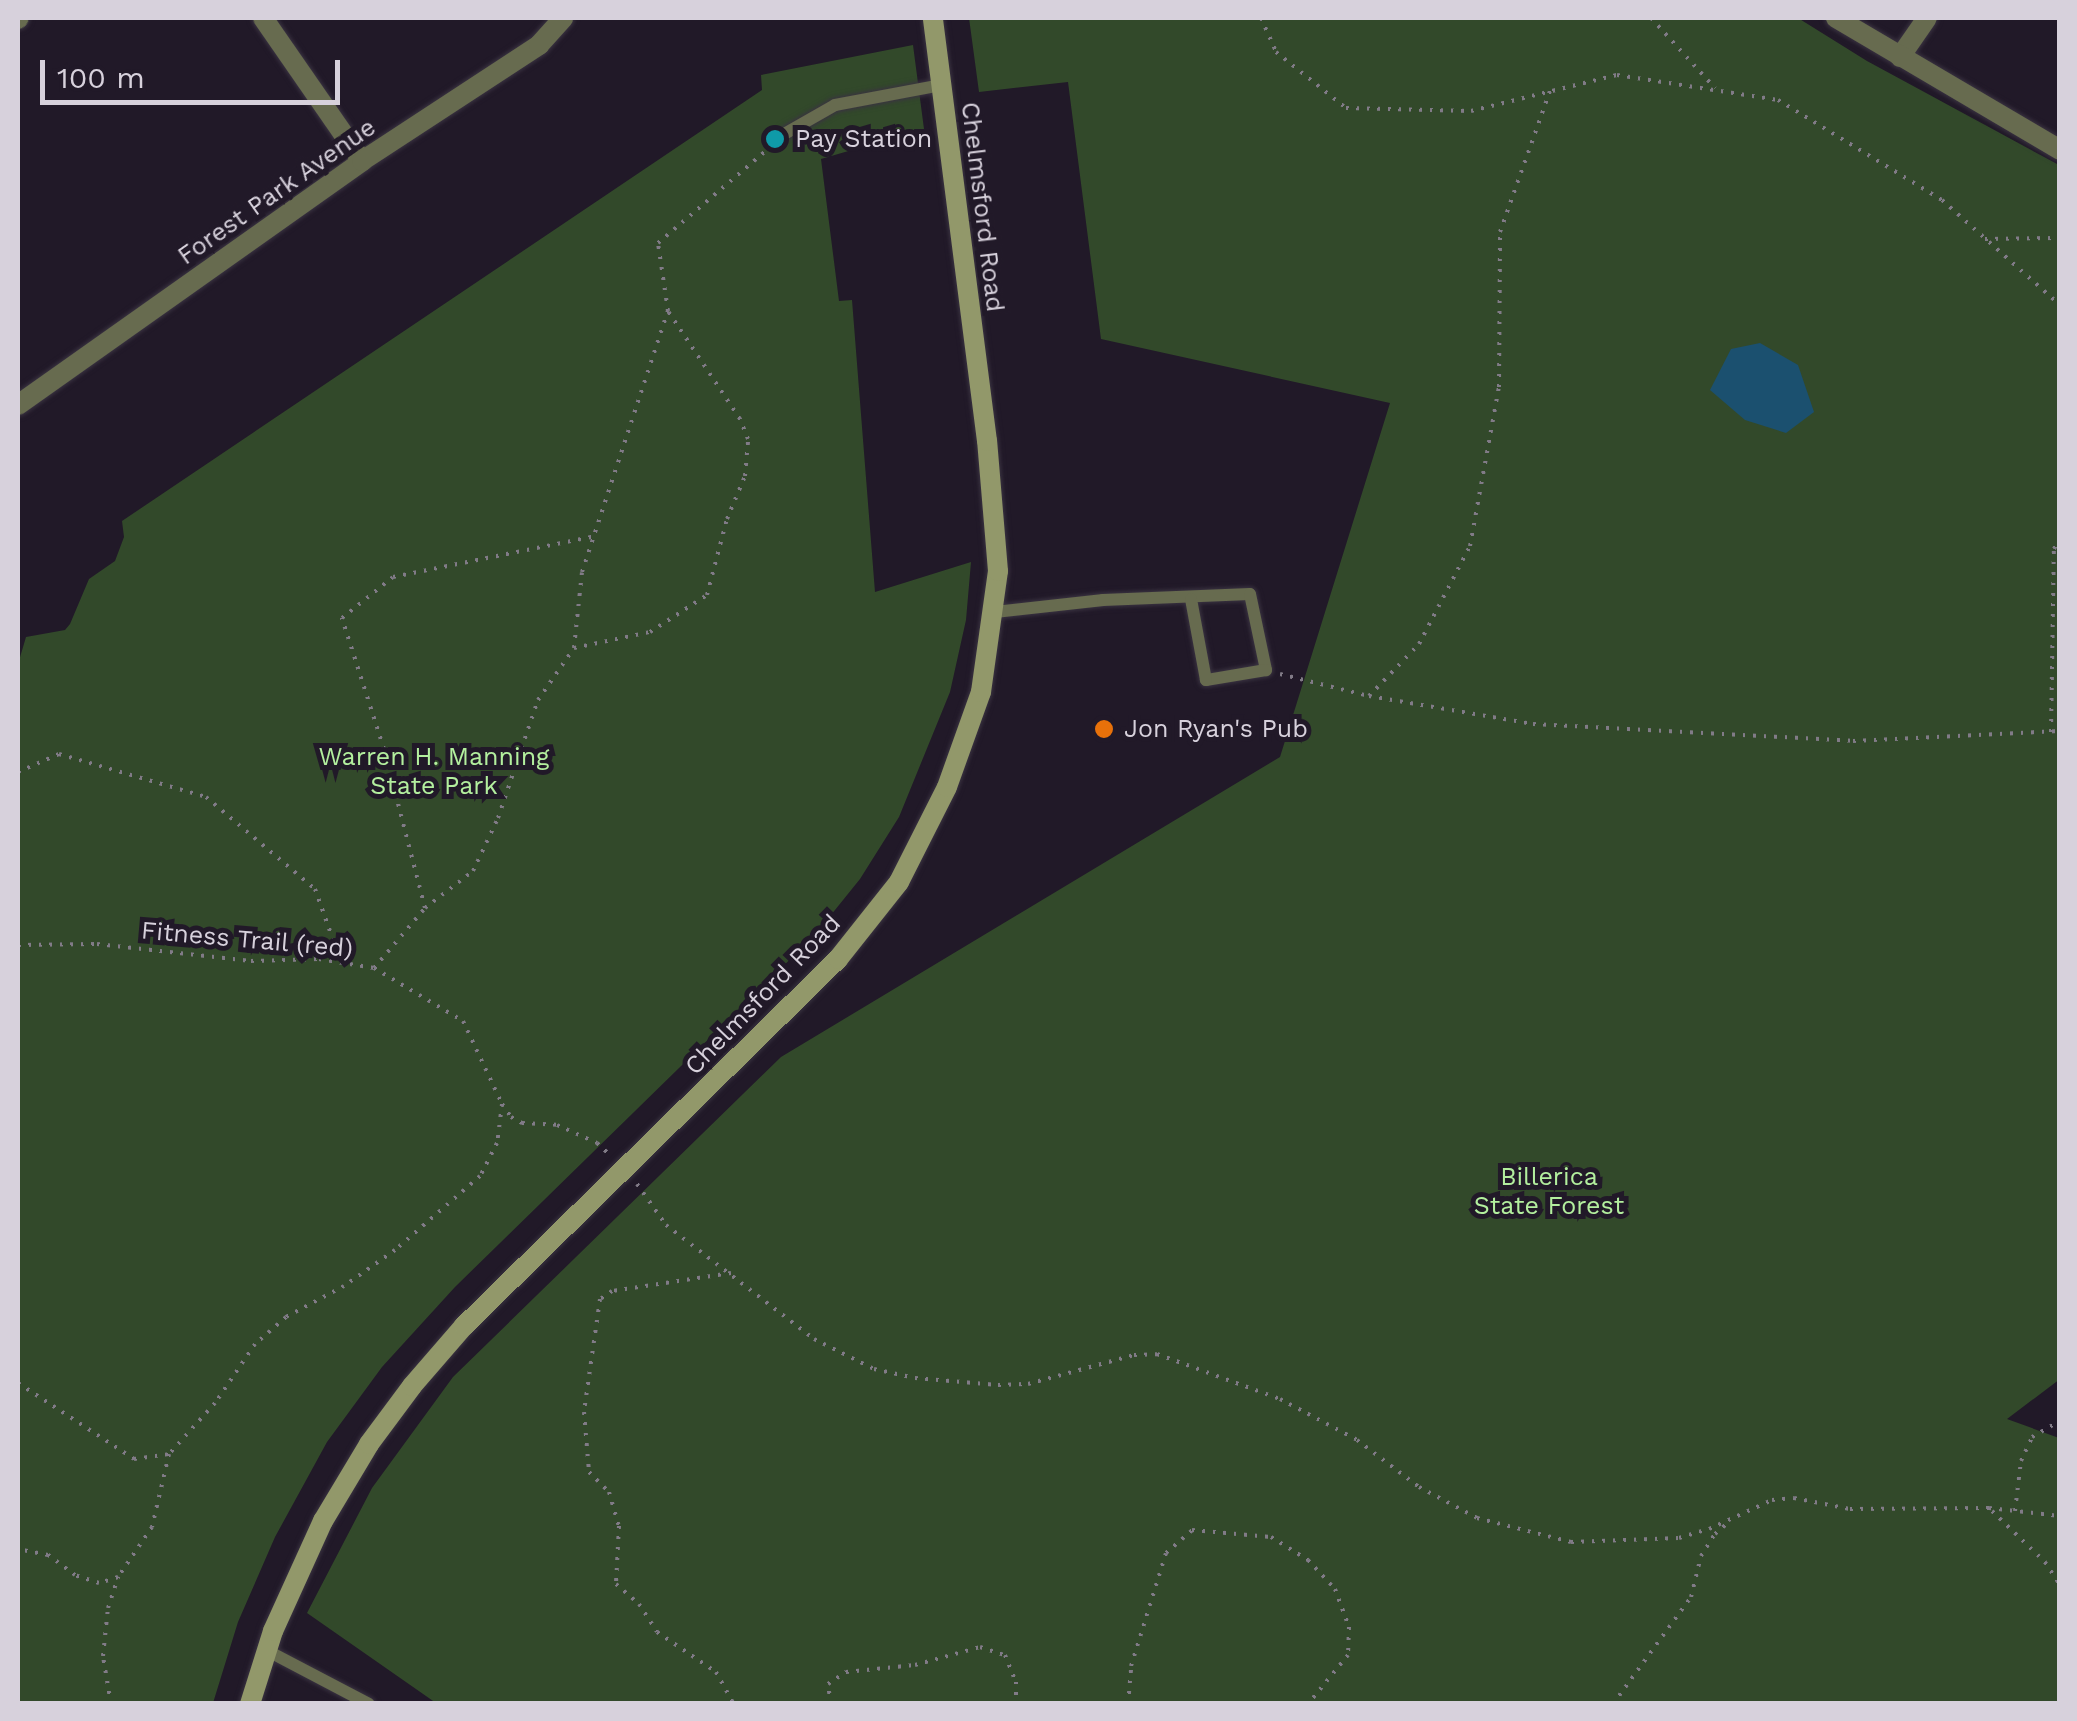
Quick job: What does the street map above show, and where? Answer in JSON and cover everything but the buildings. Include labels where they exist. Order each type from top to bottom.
[{"type":"main road","name":"Chelmsford Road","points":[[250,1704],[266,1650],[323,1521],[401,1401],[464,1326],[838,959],[899,882],[947,787],[970,731],[995,612],[994,510],[933,18]]},
{"type":"street","points":[[262,18],[362,162]]},
{"type":"street","name":"Forest Park Avenue","points":[[18,405],[362,162],[538,45],[563,18]]},
{"type":"street","points":[[1836,18],[2060,150]]},
{"type":"street","points":[[1900,57],[1927,18]]},
{"type":"lane","points":[[786,134],[835,105],[942,85]]},
{"type":"lane","points":[[995,612],[1103,600],[1250,594],[1266,670],[1206,680],[1191,599]]},
{"type":"lane","points":[[266,1650],[370,1704]]},
{"type":"path","points":[[1261,18],[1276,52],[1346,108],[1471,110],[1617,75],[1778,100],[1942,200],[2060,305]]},
{"type":"path","points":[[1651,18],[1718,90]]},
{"type":"path","points":[[1370,696],[1419,644],[1470,546],[1499,388],[1500,232],[1550,92]]},
{"type":"path","points":[[574,648],[650,632],[707,594],[727,519],[745,476],[748,439],[740,419],[668,311],[658,244],[786,134]]},
{"type":"path","points":[[1985,238],[2060,238]]},
{"type":"path","points":[[374,968],[425,908],[473,872],[498,818],[538,700],[574,648],[582,572],[636,398],[668,311]]},
{"type":"path","points":[[425,908],[384,750],[342,618],[393,577],[596,536]]},
{"type":"path","points":[[2051,732],[2054,549],[2060,537]]},
{"type":"path","points":[[1266,670],[1370,696],[1534,724],[1853,741],[2060,731]]},
{"type":"path","points":[[18,772],[60,754],[206,797],[315,889],[341,962]]},
{"type":"path","name":"Fitness Trail (red)","points":[[18,945],[97,944],[251,961],[318,958],[374,968],[462,1021],[502,1104]]},
{"type":"path","points":[[502,1104],[511,1118],[522,1123],[557,1125],[597,1143],[624,1169],[666,1225],[841,1356],[915,1378],[998,1386],[1028,1384],[1134,1355],[1156,1354],[1280,1399],[1357,1440],[1419,1487],[1477,1518],[1571,1542],[1678,1538],[1772,1500],[1794,1498],[1850,1510],[1989,1508],[2060,1516]]},
{"type":"path","points":[[110,1704],[103,1656],[108,1608],[118,1577],[152,1528],[169,1454],[215,1403],[255,1344],[286,1317],[344,1286],[395,1250],[480,1176],[498,1143],[502,1104]]},
{"type":"path","points":[[731,1273],[612,1291],[600,1299],[584,1412],[589,1472],[610,1492],[619,1526],[616,1584],[640,1604],[656,1632],[716,1672],[734,1704]]},
{"type":"path","points":[[18,1383],[134,1459],[169,1454]]},
{"type":"path","points":[[2015,1511],[2021,1461],[2032,1437],[2060,1421]]},
{"type":"path","points":[[1989,1508],[2044,1562],[2060,1584]]},
{"type":"path","points":[[1613,1704],[1691,1596],[1701,1556],[1715,1534],[1735,1517]]},
{"type":"path","points":[[1128,1704],[1131,1666],[1166,1553],[1192,1530],[1271,1537],[1308,1560],[1335,1589],[1349,1627],[1348,1655],[1308,1704]]},
{"type":"path","points":[[18,1549],[48,1555],[75,1575],[99,1582],[118,1577]]},
{"type":"path","points":[[831,1704],[828,1684],[846,1672],[915,1665],[980,1646],[1005,1655],[1016,1682],[1016,1704]]},
{"type":"green space","name":"Billerica State Forest","points":[[969,18],[1798,18],[1867,61],[2059,165],[2060,1379],[2007,1419],[2059,1438],[2059,1703],[436,1703],[307,1613],[372,1488],[453,1377],[781,1057],[1280,757],[1390,403],[1101,339],[1068,82],[979,92]]},
{"type":"green space","name":"Warren H. Manning State Park","points":[[913,45],[924,129],[821,159],[839,301],[852,300],[875,592],[971,562],[966,620],[950,692],[899,817],[860,879],[814,936],[455,1287],[382,1367],[327,1442],[275,1537],[238,1622],[213,1703],[18,1704],[18,664],[26,637],[65,630],[70,624],[89,579],[115,561],[124,537],[122,521],[762,90],[761,75]]},
{"type":"water","points":[[1760,343],[1798,365],[1814,412],[1786,433],[1745,420],[1710,390],[1731,349]]},
{"type":"place","name":"Pay Station","points":[[775,139]]},
{"type":"place","name":"Jon Ryan's Pub","points":[[1104,729]]}]
